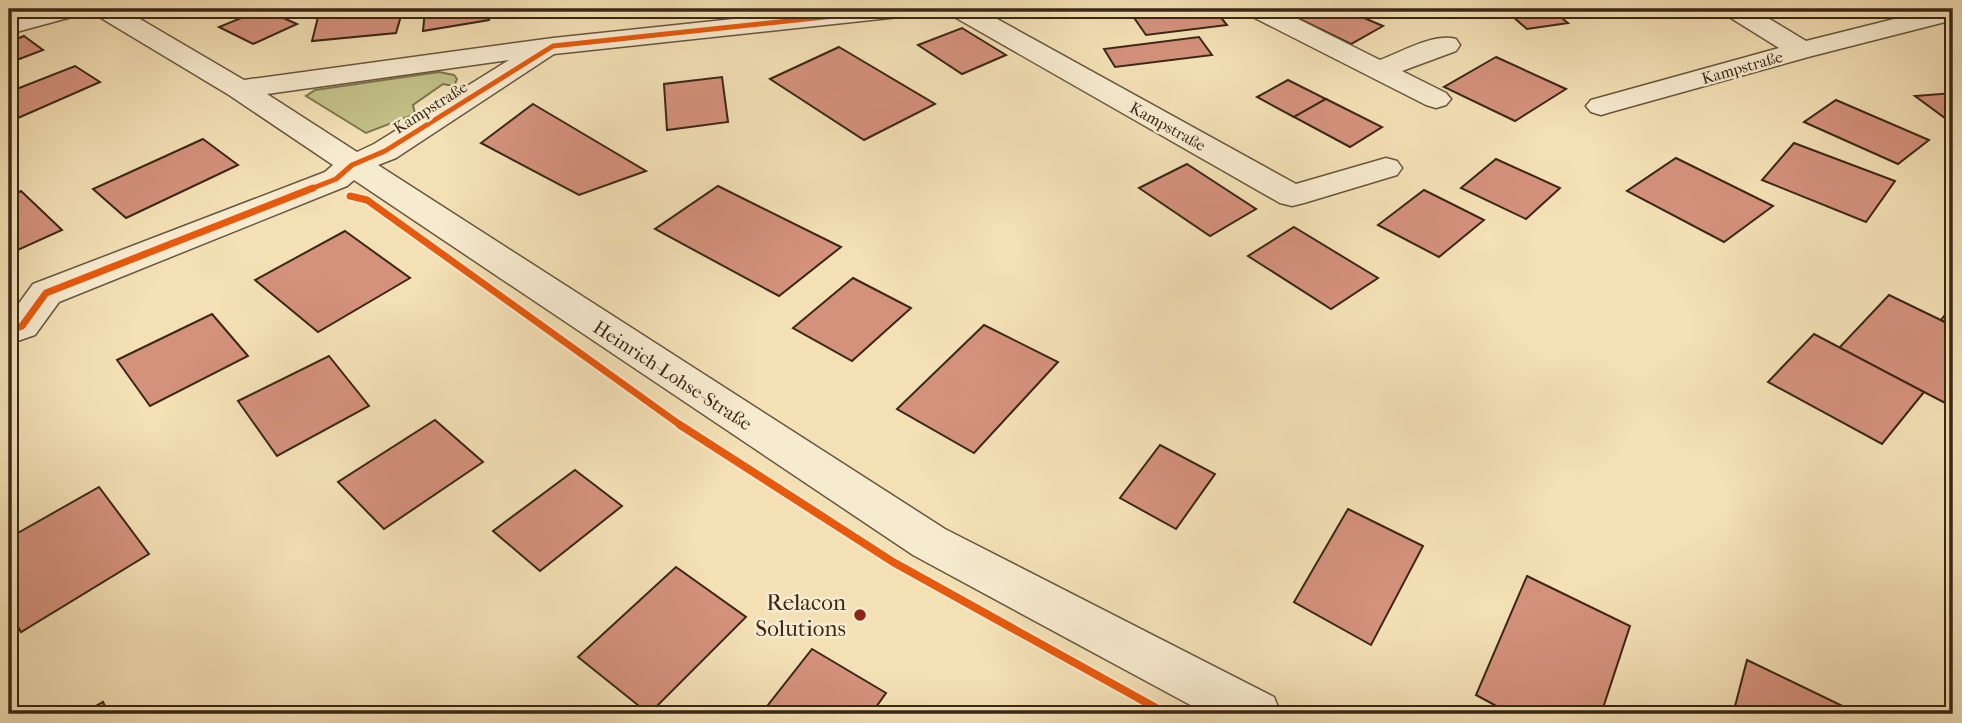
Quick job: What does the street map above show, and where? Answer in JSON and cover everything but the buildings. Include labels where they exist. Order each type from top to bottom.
[{"type":"street","points":[[9,26],[70,9]]},
{"type":"street","name":"Heinrich-Lohse-Straße","points":[[105,9],[239,89],[929,542],[1256,714]]},
{"type":"street","name":"Kampstraße","points":[[239,89],[553,46],[899,9]]},
{"type":"street","name":"Kampstraße","points":[[960,9],[1292,196],[1386,168]]},
{"type":"street","points":[[1258,9],[1436,99]]},
{"type":"street","name":"Kampstraße","points":[[1735,9],[1802,50]]},
{"type":"street","name":"Kampstraße","points":[[1601,106],[1802,50],[1949,13]]},
{"type":"street","points":[[1378,70],[1446,45]]},
{"type":"street","name":"Kampstraße","points":[[9,331],[22,326],[46,292],[336,179],[352,165],[386,151],[553,46]]},
{"type":"shaded area","points":[[439,72],[454,75],[457,79],[454,86],[443,84],[413,105],[415,114],[366,133],[306,96],[315,90]]},
{"type":"cycle path","points":[[9,331],[22,326],[46,293],[336,179],[352,165],[385,151],[553,46],[899,9]]},
{"type":"cycle path","points":[[350,196],[367,200],[645,402],[893,562],[1167,714]]},
{"type":"place","name":"Relacon Solutions","points":[[860,615]]}]
